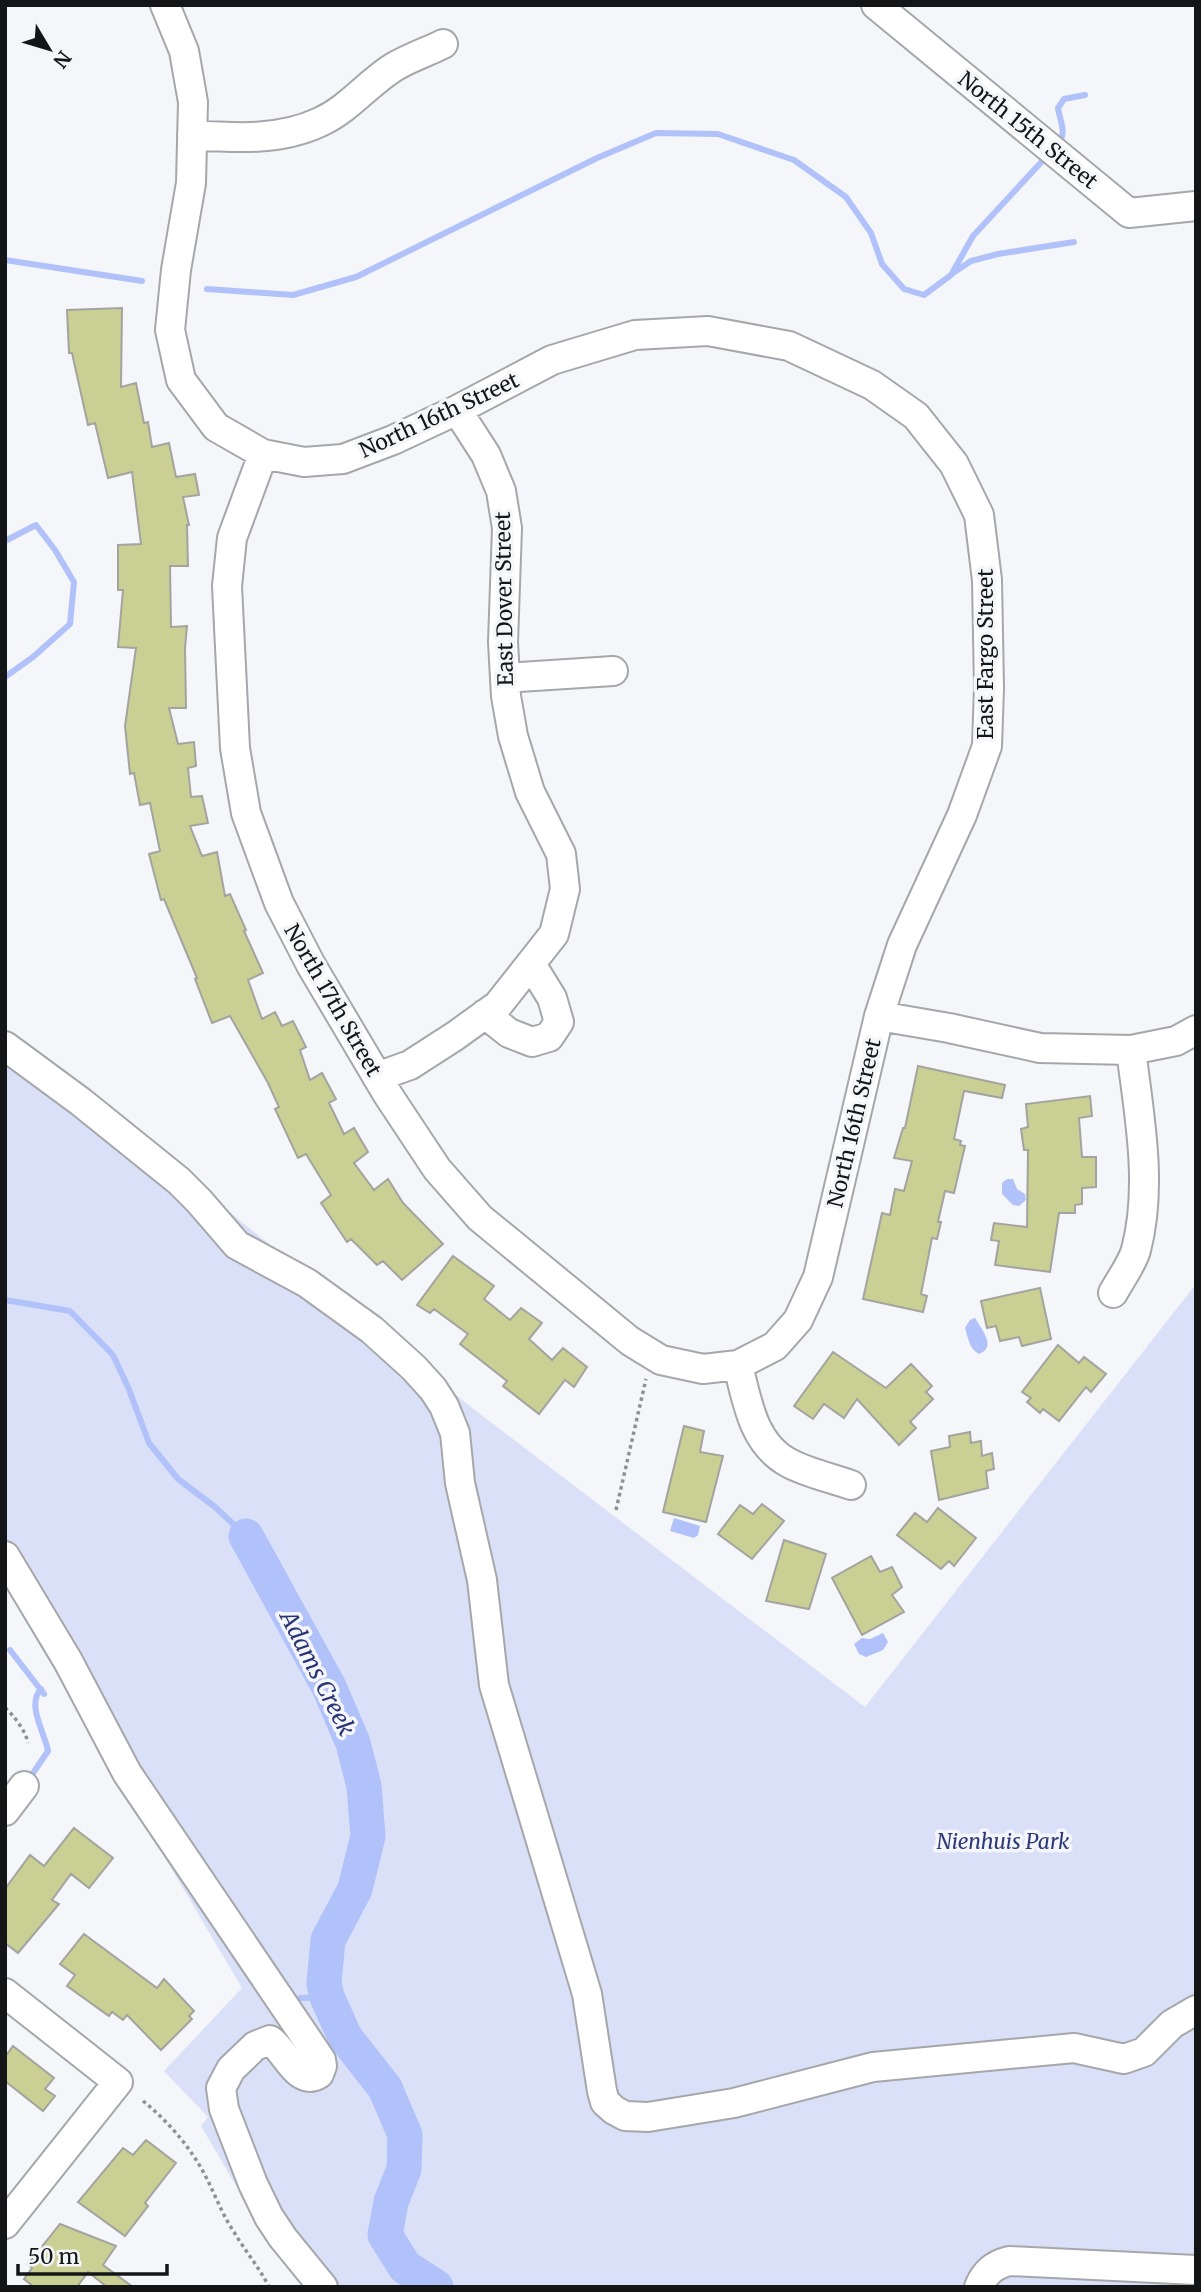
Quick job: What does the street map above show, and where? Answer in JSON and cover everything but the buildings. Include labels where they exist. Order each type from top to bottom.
[{"type":"street","name":"North 16th Street","points":[[165,5],[184,51],[193,102],[191,183],[176,270],[170,330],[181,380],[216,427],[263,454],[304,462],[343,459],[393,440],[457,410],[552,360],[635,335],[708,331],[789,346],[872,385],[916,415]]},
{"type":"street","name":"North 15th Street","points":[[876,5],[1129,213],[1196,206]]},
{"type":"street","points":[[192,135],[236,138],[284,135],[320,122],[353,102],[393,68],[443,44]]},
{"type":"street","name":"East Dover Street","points":[[377,1077],[410,1065],[455,1037],[498,1004],[554,934],[565,889],[561,853],[530,792],[513,736],[503,642],[507,528],[501,491],[486,455],[457,410]]},
{"type":"street","name":"East Fargo Street","points":[[879,1016],[902,945],[962,815],[987,746],[987,580],[979,515],[954,464],[916,415]]},
{"type":"street","name":"North 17th Street","points":[[263,454],[232,538],[227,586],[235,748],[246,813],[279,903],[311,965],[377,1077],[437,1168],[480,1218],[630,1341],[661,1360],[703,1369],[738,1365]]},
{"type":"street","points":[[505,678],[613,671]]},
{"type":"street","points":[[485,1014],[509,1032],[532,1042],[549,1037],[559,1022],[552,998],[531,964]]},
{"type":"street","name":"North 16th Street","points":[[738,1365],[775,1346],[797,1320],[818,1278],[879,1016],[1040,1048],[1130,1050],[1176,1041],[1196,1030]]},
{"type":"street","points":[[5,1046],[81,1102],[179,1181],[237,1245],[307,1283],[372,1330],[414,1368],[444,1406],[455,1433],[460,1483],[482,1580],[494,1685],[587,1994],[605,2102],[614,2110],[638,2118],[711,2108],[873,2067],[1074,2048],[1124,2059],[1144,2052],[1172,2025],[1196,2010]]},
{"type":"street","points":[[1113,1293],[1135,1251],[1143,1198],[1142,1138],[1130,1050]]},
{"type":"street","points":[[738,1365],[748,1408],[759,1433],[772,1452],[791,1464],[851,1485]]},
{"type":"street","points":[[5,1556],[68,1661],[127,1773],[321,2060],[319,2074],[309,2078],[295,2069],[276,2044],[270,2040],[264,2041],[238,2061],[221,2088],[224,2109],[261,2201],[283,2238],[323,2287]]},
{"type":"street","points":[[5,1811],[24,1786]]},
{"type":"street","points":[[5,1993],[118,2082],[5,2224]]},
{"type":"street","points":[[979,2287],[986,2273],[997,2264],[1009,2261],[1196,2270]]},
{"type":"path","points":[[616,1510],[648,1374]]},
{"type":"path","points":[[5,1708],[16,1718],[28,1743]]},
{"type":"path","points":[[143,2101],[160,2115],[185,2144],[206,2176],[234,2234],[244,2245],[269,2287]]},
{"type":"green space","name":"Nienhuis Park","points":[[5,1031],[476,1411],[865,1707],[1196,1284],[1196,2287],[307,2287],[262,2230],[201,2126],[208,2117],[164,2071],[242,1988],[5,1587]]},
{"type":"water","points":[[1013,1179],[1017,1189],[1025,1194],[1026,1200],[1019,1206],[1013,1205],[1002,1194],[1002,1183]]},
{"type":"water","points":[[975,1318],[987,1343],[987,1347],[979,1354],[971,1346],[965,1328],[970,1320]]},
{"type":"water","points":[[674,1518],[700,1526],[698,1535],[694,1538],[670,1531]]},
{"type":"water","points":[[883,1633],[888,1642],[883,1650],[866,1657],[859,1654],[854,1644],[862,1638],[870,1639]]},
{"type":"waterway","points":[[1057,145],[1063,132],[1058,108],[1064,99],[1085,95]]},
{"type":"waterway","points":[[207,289],[293,295],[356,277],[597,158],[656,133],[718,134],[794,160],[846,197],[871,233],[882,264],[904,289],[924,295],[951,275],[973,236],[1047,156]]},
{"type":"waterway","points":[[953,273],[971,261],[998,254],[1074,242]]},
{"type":"waterway","points":[[5,260],[142,281]]},
{"type":"waterway","name":"Adams Creek","points":[[5,541],[36,525],[74,582],[70,624],[33,657],[5,677]]},
{"type":"waterway","name":"Adams Creek","points":[[5,1300],[70,1311],[113,1355],[149,1443],[178,1479],[215,1507],[246,1536]]},
{"type":"waterway","name":"Adams Creek","points":[[246,1536],[329,1687],[353,1743],[364,1786],[368,1836],[355,1889],[328,1940],[324,1983],[327,1997],[345,2037],[385,2088],[405,2135],[404,2169],[391,2202],[385,2235],[405,2267],[436,2287]]},
{"type":"waterway","points":[[10,1650],[44,1694]]},
{"type":"waterway","points":[[29,1779],[48,1751],[35,1703],[41,1689]]},
{"type":"waterway","points":[[300,1998],[327,1997]]}]
